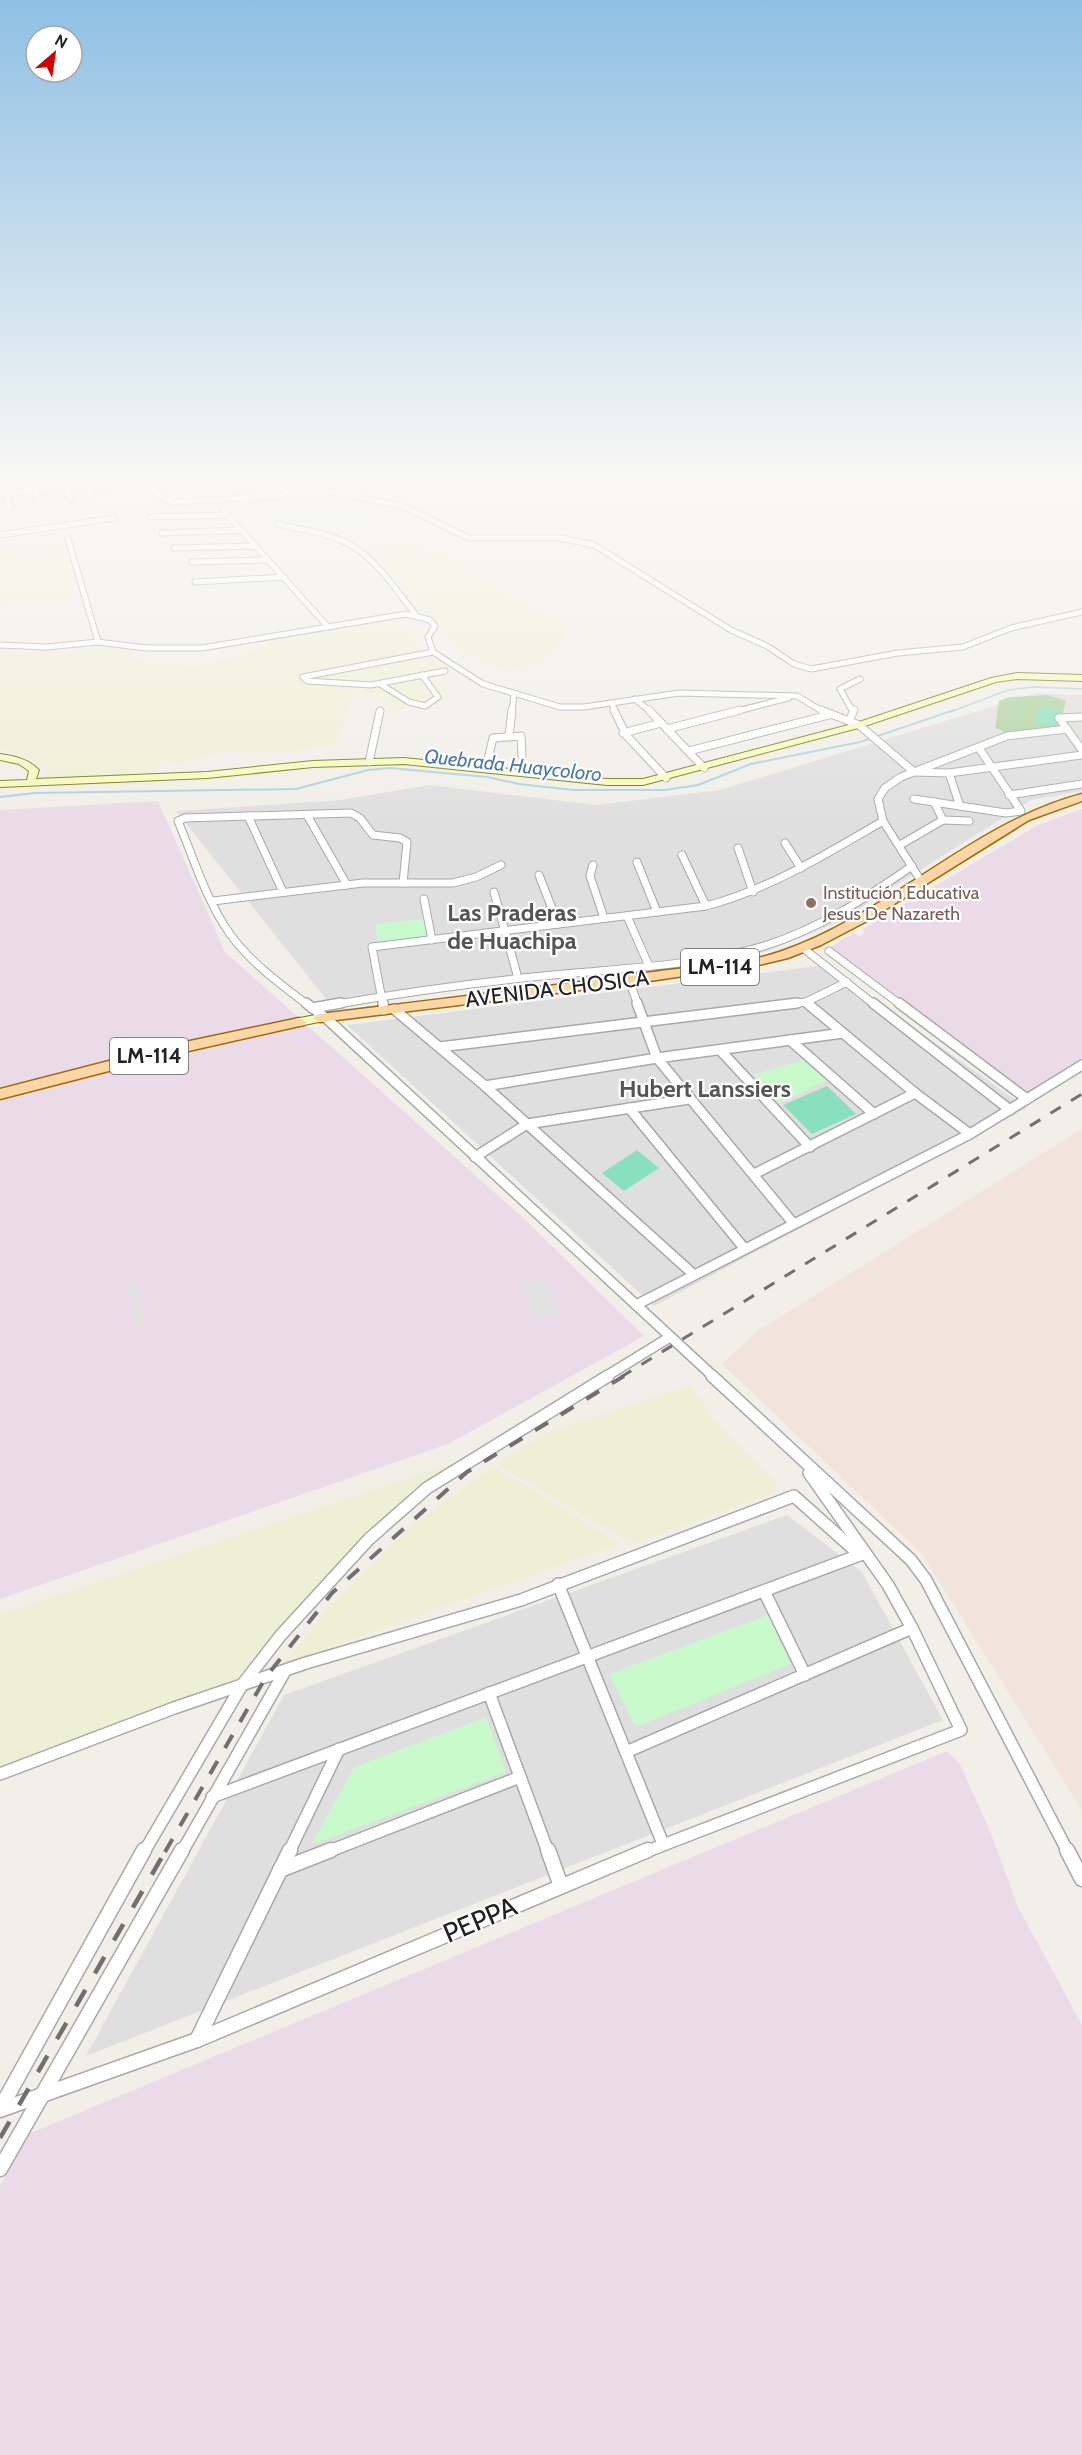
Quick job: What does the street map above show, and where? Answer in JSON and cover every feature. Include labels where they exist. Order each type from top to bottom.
[{"type":"main road","points":[[0,784],[207,775],[313,764],[369,762],[434,763],[607,782],[643,782],[704,768],[994,680],[1017,676],[1082,678]]},
{"type":"main road","points":[[0,757],[22,761],[29,765],[34,770],[31,782]]},
{"type":"main road","name":"AVENIDA CHOSICA","points":[[0,1094],[171,1050],[299,1022],[319,1015],[389,1010],[759,961],[803,948],[863,918],[1025,818],[1082,797]]},
{"type":"street","points":[[84,596],[98,642]]},
{"type":"street","points":[[300,596],[328,627]]},
{"type":"street","points":[[400,596],[417,615]]},
{"type":"street","points":[[677,596],[731,630],[767,646],[794,664],[811,669],[898,653],[963,647],[1011,628],[1082,612]]},
{"type":"street","points":[[0,645],[47,647],[98,642],[146,648],[202,648],[406,614],[417,615],[430,620],[435,626],[428,637],[433,652],[483,684],[560,707],[612,703],[694,692],[796,696],[829,715],[854,723],[914,772],[949,773],[1082,755]]},
{"type":"street","points":[[433,652],[303,677],[308,681],[380,684],[445,671]]},
{"type":"street","points":[[380,684],[411,705],[422,706],[434,702],[438,697],[422,675]]},
{"type":"street","points":[[854,723],[854,710],[840,689],[860,679]]},
{"type":"street","points":[[509,736],[514,694]]},
{"type":"street","points":[[667,729],[796,696]]},
{"type":"street","points":[[634,699],[645,706],[704,768]]},
{"type":"street","points":[[612,703],[615,721],[623,733],[666,778]]},
{"type":"street","points":[[369,762],[380,711]]},
{"type":"street","points":[[688,751],[829,715]]},
{"type":"street","points":[[1082,717],[1059,718],[1082,750]]},
{"type":"street","points":[[623,733],[661,723]]},
{"type":"street","points":[[921,881],[883,821],[878,799],[885,788],[914,772],[1017,733],[1067,729]]},
{"type":"street","points":[[486,768],[493,738],[521,736],[522,756]]},
{"type":"street","points":[[914,799],[1006,813],[1021,811],[990,768],[979,748]]},
{"type":"street","points":[[949,773],[960,806]]},
{"type":"street","points":[[1009,795],[1082,784]]},
{"type":"street","points":[[934,802],[943,820]]},
{"type":"street","points":[[403,883],[407,842],[400,838],[373,835],[360,818],[351,813],[185,818],[178,821],[219,916],[240,946],[276,982],[319,1015],[475,1157],[911,1560],[926,1580],[1082,1879]]},
{"type":"street","points":[[307,815],[347,885]]},
{"type":"street","points":[[248,816],[283,892]]},
{"type":"street","points":[[900,845],[943,820],[969,821]]},
{"type":"street","points":[[693,1274],[485,1086],[440,1047],[389,1010],[381,996],[372,947],[706,906],[753,892],[801,868],[883,821]]},
{"type":"street","points":[[785,843],[801,868]]},
{"type":"street","points":[[738,848],[753,892]]},
{"type":"street","points":[[682,855],[706,906]]},
{"type":"street","points":[[637,862],[657,912]]},
{"type":"street","points":[[213,901],[347,885],[453,884],[476,877],[501,865]]},
{"type":"street","points":[[593,865],[590,876],[604,918]]},
{"type":"street","points":[[319,1015],[381,996],[518,978],[649,966],[746,950],[796,935],[858,901],[912,866]]},
{"type":"street","points":[[539,875],[558,924]]},
{"type":"street","points":[[494,892],[518,978]]},
{"type":"street","points":[[424,899],[432,940]]},
{"type":"street","points":[[627,916],[649,966]]},
{"type":"street","points":[[803,948],[1010,1110]]},
{"type":"street","points":[[830,951],[1026,1099]]},
{"type":"street","points":[[629,980],[657,1058],[688,1099],[794,1223]]},
{"type":"street","points":[[440,1047],[806,1002],[847,982]]},
{"type":"street","points":[[806,1002],[915,1093],[970,1134]]},
{"type":"street","points":[[485,1086],[657,1058],[843,1033]]},
{"type":"street","points":[[790,1041],[874,1114]]},
{"type":"street","points":[[720,1050],[810,1147]]},
{"type":"street","points":[[636,1305],[970,1134],[1082,1065]]},
{"type":"street","points":[[754,1174],[915,1093]]},
{"type":"street","points":[[475,1157],[527,1124],[688,1099]]},
{"type":"street","points":[[630,1108],[744,1248]]},
{"type":"street","points":[[0,2110],[163,1817],[242,1685],[281,1635],[369,1539],[427,1488],[670,1337]]},
{"type":"street","points":[[626,1752],[912,1628],[888,1584],[862,1554],[800,1458]]},
{"type":"street","points":[[0,1774],[242,1685],[521,1600],[794,1496],[862,1554]]},
{"type":"street","points":[[212,1797],[862,1554]]},
{"type":"street","points":[[558,1584],[663,1844]]},
{"type":"street","points":[[764,1591],[805,1675]]},
{"type":"street","name":"PEPPA","points":[[0,2110],[197,2040],[663,1844],[961,1730],[912,1628]]},
{"type":"street","points":[[0,2169],[285,1671]]},
{"type":"street","points":[[489,1693],[561,1886]]},
{"type":"street","points":[[197,2040],[339,1749]]},
{"type":"street","points":[[280,1870],[520,1777]]},
{"type":"shaded area","points":[[1037,693],[1082,695],[1082,791],[1031,800],[838,922],[765,952],[331,1005],[176,811],[341,800],[429,785],[597,805],[720,790]]},
{"type":"shaded area","points":[[158,801],[225,952],[521,1216],[644,1336],[448,1444],[0,1599],[0,810]]},
{"type":"shaded area","points":[[1082,809],[1082,1058],[1026,1092],[830,947],[854,933],[859,937],[864,933],[863,929],[1036,826]]},
{"type":"shaded area","points":[[825,965],[1027,1108],[654,1306],[347,1025]]},
{"type":"shaded area","points":[[1082,1129],[1082,1810],[922,1554],[722,1364],[756,1332]]},
{"type":"shaded area","points":[[527,1276],[538,1282],[546,1281],[560,1312],[534,1320],[525,1292]]},
{"type":"shaded area","points":[[135,1281],[145,1323],[135,1326],[126,1283]]},
{"type":"shaded area","points":[[787,1515],[862,1572],[943,1720],[86,2056],[284,1695]]},
{"type":"shaded area","points":[[947,1751],[960,1764],[991,1834],[1018,1907],[1082,2025],[1082,2455],[0,2455],[0,2186],[26,2135]]},
{"type":"green space","points":[[0,596],[74,596],[75,601],[0,605]]},
{"type":"green space","points":[[411,596],[511,596],[566,629],[560,646],[538,662],[509,670],[466,654]]},
{"type":"green space","points":[[388,622],[412,633],[416,645],[449,668],[433,678],[454,697],[396,710],[366,693],[353,694],[336,744],[288,752],[222,751],[183,763],[161,761],[156,773],[47,777],[43,767],[19,754],[0,749],[0,650],[69,651],[107,646],[134,651],[133,660],[197,668],[267,648],[267,642]]},
{"type":"green space","points":[[1048,695],[1066,701],[1059,727],[1008,733],[995,728],[999,701],[1010,697]]},
{"type":"green space","points":[[1041,705],[1060,709],[1053,727],[1034,722]]},
{"type":"green space","points":[[425,919],[429,939],[378,944],[375,924]]},
{"type":"green space","points":[[803,1060],[827,1080],[780,1103],[753,1075]]},
{"type":"green space","points":[[827,1086],[856,1114],[812,1134],[783,1105]]},
{"type":"green space","points":[[637,1150],[659,1168],[624,1191],[602,1173]]},
{"type":"green space","points":[[689,1386],[709,1410],[712,1419],[776,1483],[776,1491],[633,1544],[495,1463],[553,1430]]},
{"type":"green space","points":[[455,1462],[394,1508],[340,1560],[271,1637],[241,1680],[0,1769],[0,1614]]},
{"type":"green space","points":[[494,1466],[620,1544],[283,1664],[328,1608],[415,1522]]},
{"type":"green space","points":[[768,1615],[790,1664],[636,1727],[609,1674]]},
{"type":"green space","points":[[486,1717],[506,1772],[311,1845],[354,1767]]},
{"type":"waterway","name":"Quebrada Huaycoloro","points":[[950,712],[1008,690],[1035,687],[1082,689]]},
{"type":"waterway","name":"Quebrada Huaycoloro","points":[[0,797],[35,793],[296,789],[368,770],[390,768],[487,777],[519,784],[573,790],[665,790],[698,785],[751,764],[860,742],[954,710]]},
{"type":"railway","points":[[621,1377],[1082,1094]]},
{"type":"railway","points":[[165,1852],[266,1677],[332,1593],[467,1472],[624,1376]]},
{"type":"railway","points":[[0,2138],[166,1850]]},
{"type":"place","name":"Institución Educativa Jesus De Nazareth","points":[[811,903]]},
{"type":"district","name":"Las Praderas de Huachipa","points":[[512,927]]},
{"type":"district","name":"Hubert Lanssiers","points":[[705,1089]]}]
